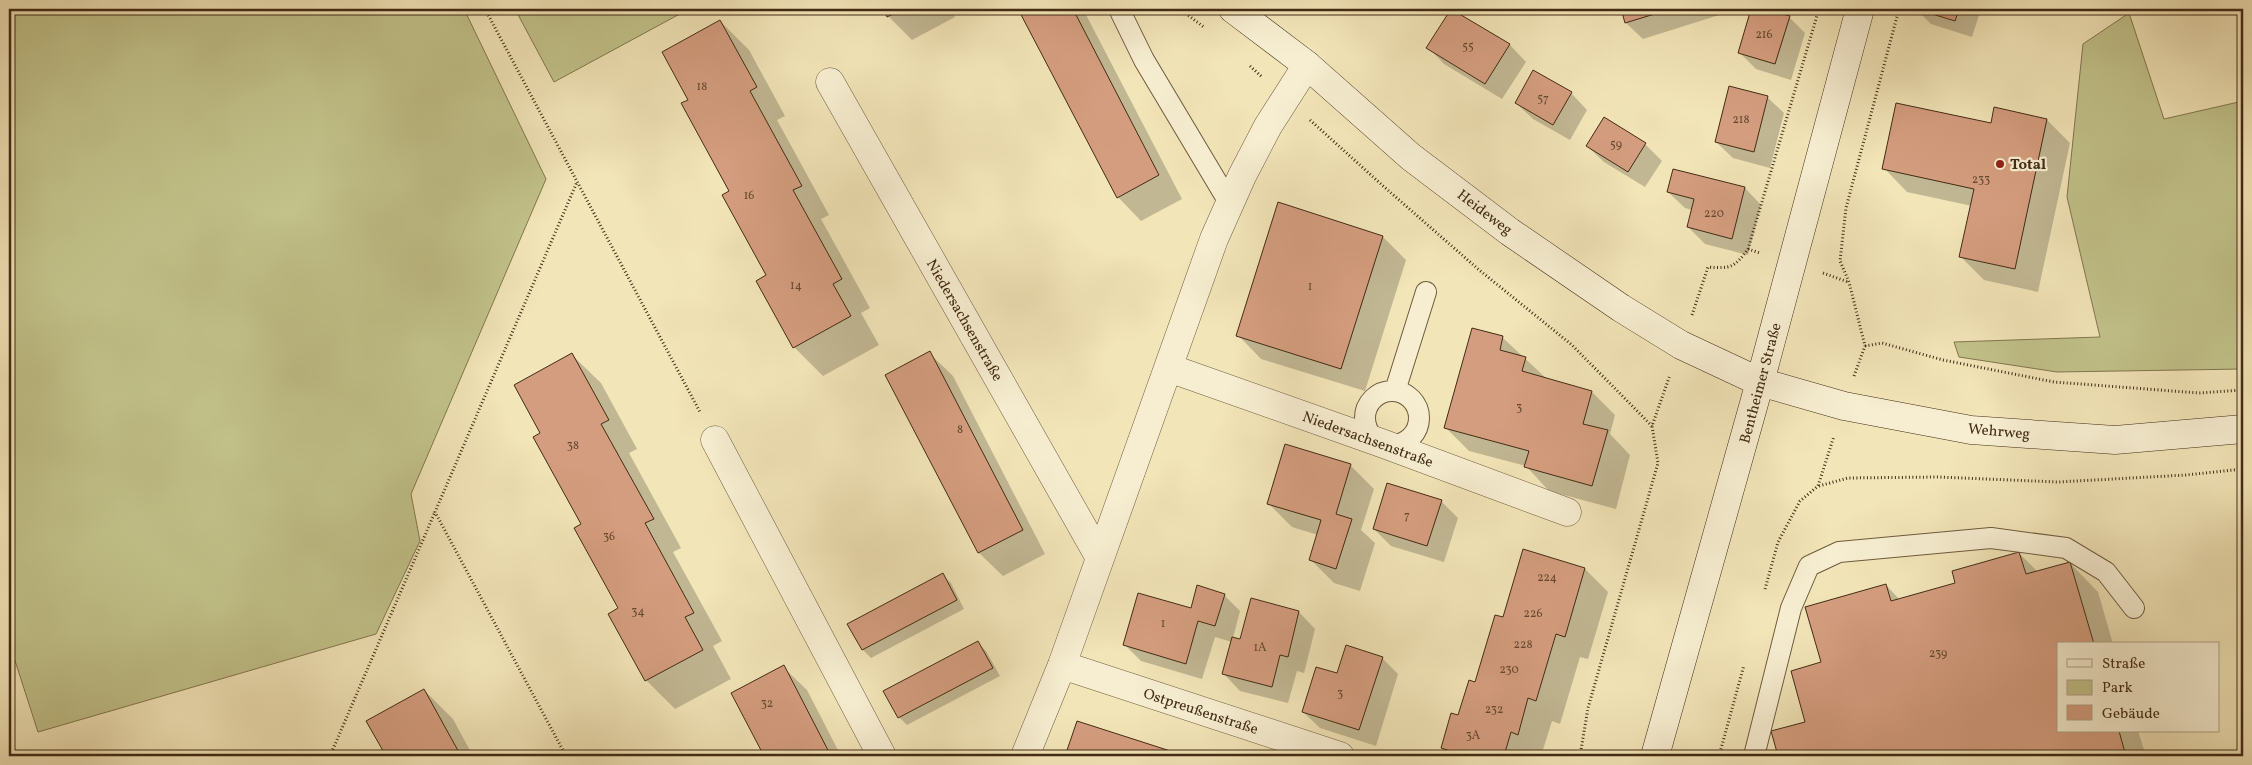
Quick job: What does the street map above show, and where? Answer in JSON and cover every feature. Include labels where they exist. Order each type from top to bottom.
[{"type":"street","name":"Heideweg","points":[[1233,9],[1307,64],[1411,157],[1510,232],[1621,308],[1681,345],[1760,382]]},
{"type":"street","name":"Bentheimer Straße","points":[[1655,756],[1760,382],[1860,9]]},
{"type":"street","points":[[1025,756],[1062,665],[1214,239],[1268,126],[1307,64]]},
{"type":"street","name":"Niedersachsenstraße","points":[[830,82],[1100,558]]},
{"type":"street","name":"Niedersachsenstraße","points":[[1169,368],[1384,444],[1567,512]]},
{"type":"street","name":"Wehrweg","points":[[1760,382],[1844,406],[1971,430],[2115,440],[2243,429]]},
{"type":"street","points":[[715,440],[882,756]]},
{"type":"street","name":"Ostpreußenstraße","points":[[1062,665],[1340,756]]},
{"type":"lane","points":[[1119,9],[1144,60],[1230,204]]},
{"type":"lane","points":[[1395,391],[1426,292]]},
{"type":"lane","points":[[1395,391],[1404,394],[1416,406],[1419,415],[1415,432],[1401,444],[1392,446],[1376,440],[1365,426],[1366,408],[1378,395],[1395,391]]},
{"type":"lane","points":[[1754,756],[1790,608],[1809,566],[1839,552],[1991,538],[2066,548],[2106,572],[2134,608]]},
{"type":"path","points":[[485,9],[715,440]]},
{"type":"path","points":[[1180,9],[1211,33]]},
{"type":"path","points":[[1900,9],[1846,208],[1840,261],[1849,282],[1865,346],[1882,343],[1943,360],[2054,382],[2199,392],[2243,390]]},
{"type":"path","points":[[1247,62],[1382,185],[1572,345],[1652,426]]},
{"type":"path","points":[[330,756],[578,182]]},
{"type":"path","points":[[1818,486],[1848,478],[1938,477],[2058,482],[2186,475],[2243,469]]},
{"type":"path","points":[[435,512],[566,756]]},
{"type":"green space","points":[[9,9],[464,9],[546,179],[411,494],[420,541],[376,634],[38,732],[9,642]]},
{"type":"green space","points":[[515,9],[689,9],[554,82]]},
{"type":"green space","points":[[2129,13],[2164,119],[2243,101],[2243,369],[2057,372],[1959,357],[1954,342],[2100,337],[2067,197],[2083,44]]},
{"type":"building","points":[[883,9],[903,9],[887,17]]},
{"type":"building","points":[[1018,9],[1073,9],[1159,175],[1117,198]]},
{"type":"building","points":[[1451,9],[1510,44],[1485,84],[1426,48]]},
{"type":"building","points":[[1621,9],[1671,9],[1625,23]]},
{"type":"building","points":[[1751,9],[1766,9],[1790,16],[1775,64],[1738,53]]},
{"type":"building","points":[[1916,9],[1959,9],[1955,21]]},
{"type":"building","points":[[720,20],[757,87],[750,91],[802,186],[793,190],[842,279],[833,284],[851,316],[793,348],[756,281],[766,275],[722,195],[729,191],[681,103],[688,100],[662,52]]},
{"type":"building","points":[[1533,70],[1572,92],[1553,125],[1515,103]]},
{"type":"building","points":[[1729,86],[1768,96],[1754,152],[1715,142]]},
{"type":"building","points":[[1896,103],[1991,123],[1994,107],[2047,119],[2015,269],[1959,257],[1974,189],[1882,169]]},
{"type":"building","points":[[1604,117],[1646,143],[1628,172],[1586,146]]},
{"type":"building","points":[[1673,169],[1745,187],[1732,239],[1687,227],[1694,199],[1667,192]]},
{"type":"building","points":[[1278,202],[1383,236],[1341,369],[1236,336]]},
{"type":"building","points":[[1472,328],[1503,336],[1500,350],[1526,357],[1522,371],[1592,391],[1583,424],[1608,430],[1592,486],[1524,467],[1529,451],[1444,428]]},
{"type":"building","points":[[930,351],[1023,530],[978,553],[885,375]]},
{"type":"building","points":[[572,353],[609,420],[601,424],[654,519],[645,523],[694,613],[685,617],[703,650],[645,681],[608,614],[618,608],[574,528],[581,524],[533,437],[540,433],[514,385]]},
{"type":"building","points":[[1285,444],[1351,464],[1336,514],[1352,519],[1336,569],[1309,560],[1321,520],[1267,504]]},
{"type":"building","points":[[1387,483],[1442,500],[1427,546],[1373,529]]},
{"type":"building","points":[[1523,549],[1585,568],[1565,637],[1556,634],[1536,701],[1528,698],[1518,735],[1511,732],[1504,756],[1466,756],[1441,748],[1451,713],[1458,715],[1469,680],[1475,682],[1495,615],[1503,617]]},
{"type":"building","points":[[2019,552],[2026,574],[2070,562],[2093,642],[2057,642],[2057,732],[2119,732],[2126,756],[1778,756],[1771,731],[1805,722],[1791,671],[1821,662],[1805,607],[1886,584],[1891,601],[1955,583],[1952,571]]},
{"type":"building","points":[[943,573],[957,600],[862,650],[847,624]]},
{"type":"building","points":[[1197,585],[1225,594],[1215,626],[1198,621],[1186,664],[1123,645],[1138,593],[1191,608]]},
{"type":"building","points":[[1251,598],[1299,611],[1288,657],[1280,655],[1272,687],[1222,674],[1232,637],[1240,639]]},
{"type":"building","points":[[978,641],[993,668],[898,718],[883,691]]},
{"type":"building","points":[[1346,645],[1383,657],[1359,730],[1302,712],[1316,667],[1337,673]]},
{"type":"building","points":[[784,665],[831,756],[764,756],[731,693]]},
{"type":"building","points":[[424,689],[461,756],[386,756],[366,721]]},
{"type":"building","points":[[1077,721],[1186,756],[1065,756]]},
{"type":"place","name":"Total","points":[[2000,164]]}]
